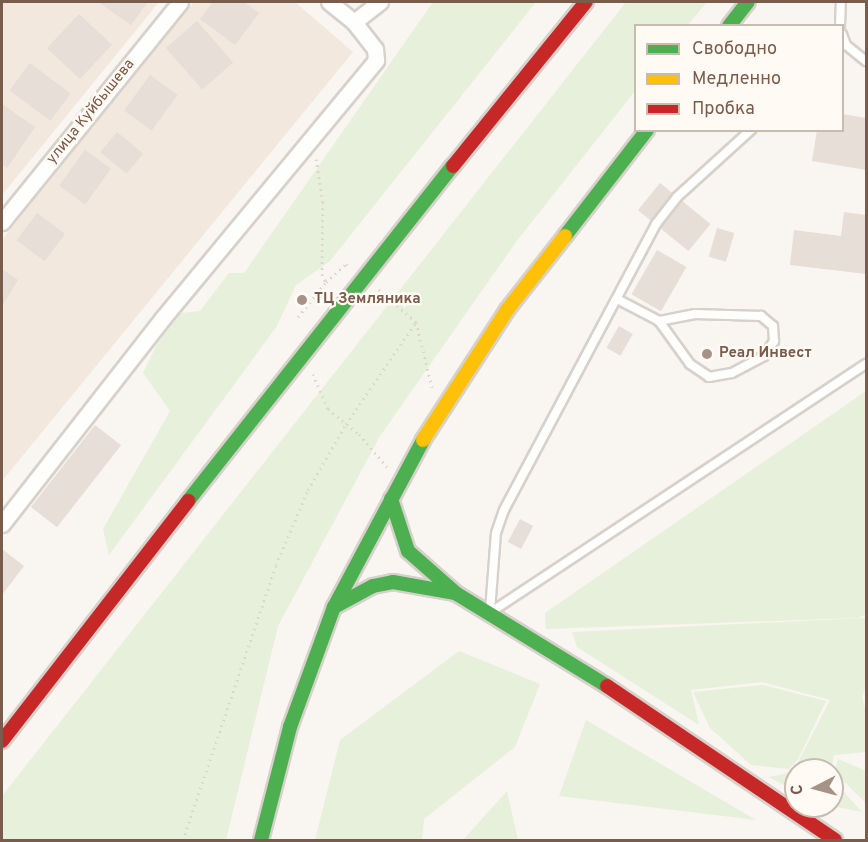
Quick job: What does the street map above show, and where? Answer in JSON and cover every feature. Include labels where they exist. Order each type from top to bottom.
[{"type":"main road","points":[[2,741],[363,277],[586,2]]},
{"type":"main road","points":[[731,24],[748,2]]},
{"type":"main road","points":[[261,840],[290,727],[334,607],[400,482],[438,413],[507,310],[645,132]]},
{"type":"main road","points":[[391,499],[408,551],[458,594],[582,669],[836,840]]},
{"type":"main road","points":[[334,607],[373,586],[393,582],[458,594]]},
{"type":"street","name":"улица Куйбышева","points":[[2,222],[180,2]]},
{"type":"street","points":[[2,520],[162,319],[376,60],[375,50],[354,22],[329,2]]},
{"type":"street","points":[[354,22],[380,2]]},
{"type":"lane","points":[[840,24],[842,2]]},
{"type":"lane","points":[[844,47],[867,61]]},
{"type":"lane","points":[[489,613],[496,533],[504,510],[656,224],[678,197],[749,132]]},
{"type":"lane","points":[[617,299],[659,321],[690,364],[709,377],[732,373],[764,356],[774,341],[773,326],[761,316],[695,314],[659,321]]},
{"type":"lane","points":[[489,613],[867,364]]},
{"type":"path","points":[[313,136],[323,202],[322,273],[326,282]]},
{"type":"path","points":[[298,317],[326,282],[346,264],[416,322],[438,413]]},
{"type":"path","points":[[183,840],[276,565],[308,490],[346,424],[416,322]]},
{"type":"path","points":[[305,351],[321,399],[400,482]]},
{"type":"shaded area","points":[[2,2],[159,2],[2,195]]},
{"type":"shaded area","points":[[194,2],[295,2],[353,52],[2,481],[2,240]]},
{"type":"green space","points":[[433,2],[536,2],[330,261],[296,285],[277,326],[109,555],[103,529],[170,411],[143,373],[157,344],[181,313],[200,311],[229,273],[244,273]]},
{"type":"green space","points":[[626,2],[707,2],[689,24],[634,24],[634,92],[516,242],[380,436],[278,626],[226,840],[2,840],[2,796]]},
{"type":"green space","points":[[866,391],[866,614],[859,618],[546,629],[545,613]]},
{"type":"green space","points":[[866,618],[866,686],[862,697],[866,711],[866,752],[834,755],[833,758],[800,758],[830,700],[762,682],[691,690],[699,725],[577,647],[572,632]]},
{"type":"green space","points":[[459,651],[540,684],[515,747],[424,819],[422,840],[315,840],[340,740]]},
{"type":"green space","points":[[763,685],[826,701],[798,758],[784,758],[784,768],[751,765],[710,728],[693,692]]},
{"type":"green space","points":[[586,720],[756,820],[559,796]]},
{"type":"green space","points":[[844,762],[866,771],[866,803],[844,782]]},
{"type":"green space","points":[[784,774],[784,785],[769,777]]},
{"type":"green space","points":[[507,791],[518,840],[463,840]]},
{"type":"green space","points":[[844,792],[862,812],[844,808]]},
{"type":"building","points":[[98,2],[148,2],[131,25]]},
{"type":"building","points":[[213,2],[244,2],[259,13],[235,45],[200,19]]},
{"type":"building","points":[[79,14],[112,45],[80,79],[47,48]]},
{"type":"building","points":[[197,21],[233,63],[202,89],[166,48]]},
{"type":"building","points":[[30,63],[71,94],[50,121],[10,90]]},
{"type":"building","points":[[150,75],[178,95],[152,131],[124,111]]},
{"type":"building","points":[[2,104],[35,127],[7,168],[2,164]]},
{"type":"building","points":[[844,114],[866,118],[866,170],[812,161],[817,132],[844,132]]},
{"type":"building","points":[[117,132],[143,154],[126,174],[100,152]]},
{"type":"building","points":[[85,150],[111,169],[85,204],[59,186]]},
{"type":"building","points":[[660,183],[711,224],[688,251],[638,210]]},
{"type":"building","points":[[844,212],[866,215],[866,274],[790,265],[794,230],[841,236]]},
{"type":"building","points":[[37,213],[65,234],[44,261],[17,240]]},
{"type":"building","points":[[717,228],[734,233],[726,262],[709,257]]},
{"type":"building","points":[[657,250],[686,267],[661,311],[632,294]]},
{"type":"building","points":[[2,269],[18,280],[2,306]]},
{"type":"building","points":[[619,326],[633,334],[620,356],[606,348]]},
{"type":"building","points":[[95,425],[121,445],[57,527],[31,507]]},
{"type":"building","points":[[520,519],[533,526],[521,549],[508,542]]},
{"type":"building","points":[[2,549],[24,566],[2,595]]},
{"type":"traffic: fast","points":[[731,24],[748,2]]},
{"type":"traffic: fast","points":[[565,236],[645,132]]},
{"type":"traffic: fast","points":[[188,501],[453,166]]},
{"type":"traffic: fast","points":[[261,840],[290,727],[334,607],[423,440]]},
{"type":"traffic: fast","points":[[391,499],[408,551],[457,594],[607,686]]},
{"type":"traffic: fast","points":[[334,607],[373,586],[393,582],[454,593]]},
{"type":"traffic: slow","points":[[423,440],[507,310],[565,236]]},
{"type":"traffic: jam","points":[[453,166],[586,2]]},
{"type":"traffic: jam","points":[[2,741],[188,501]]},
{"type":"traffic: jam","points":[[607,686],[835,840]]},
{"type":"place","name":"ТЦ Земляника","points":[[302,300]]},
{"type":"place","name":"Реал Инвест","points":[[707,354]]}]
